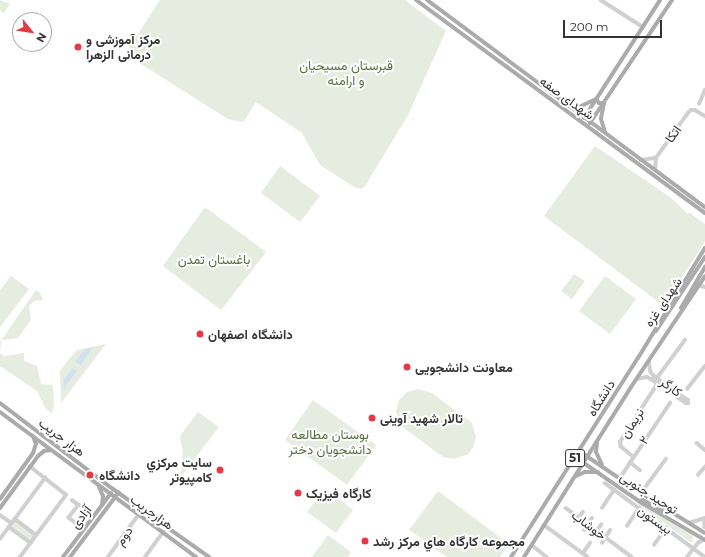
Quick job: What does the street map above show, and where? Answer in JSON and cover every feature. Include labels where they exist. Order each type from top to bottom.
[{"type":"main road","name":"شهدای صفه","points":[[416,0],[585,123],[705,213]]},
{"type":"main road","name":"شهدای صفه","points":[[427,0],[705,207]]},
{"type":"main road","points":[[660,0],[584,117],[585,123],[591,122],[672,0]]},
{"type":"main road","points":[[569,106],[579,107],[596,99]]},
{"type":"main road","points":[[596,99],[599,103],[604,103]]},
{"type":"main road","points":[[604,103],[601,119],[605,132]]},
{"type":"main road","name":"دانشگاه","points":[[511,557],[638,358],[705,248]]},
{"type":"main road","name":"شهدای غزه","points":[[638,358],[705,257]]},
{"type":"main road","name":"شهدای غزه","points":[[649,361],[705,267]]},
{"type":"main road","name":"دانشگاه","points":[[588,457],[698,285],[705,279]]},
{"type":"main road","name":"هزار جریب","points":[[0,403],[118,492],[209,557]]},
{"type":"main road","name":"هزارجریب","points":[[0,412],[195,557]]},
{"type":"main road","points":[[0,508],[33,453],[36,444],[32,436]]},
{"type":"main road","points":[[598,441],[596,452],[603,467]]},
{"type":"main road","points":[[0,500],[8,493],[44,451],[51,450]]},
{"type":"main road","name":"توحید جنوبی","points":[[579,451],[641,493],[705,533]]},
{"type":"main road","name":"توحید جنوبی","points":[[575,457],[641,502],[705,539]]},
{"type":"main road","name":"51","points":[[524,557],[588,457]]},
{"type":"main road","points":[[576,476],[585,472],[599,472]]},
{"type":"main road","points":[[99,486],[102,496],[102,506]]},
{"type":"main road","name":"آزادی","points":[[64,557],[114,489]]},
{"type":"main road","name":"آزادی","points":[[70,557],[118,492]]},
{"type":"main road","points":[[641,502],[641,499],[666,513],[674,514]]},
{"type":"street","points":[[601,0],[643,27]]},
{"type":"street","points":[[699,104],[705,90]]},
{"type":"street","name":"اتکا","points":[[656,158],[691,110],[695,110],[705,116]]},
{"type":"street","points":[[641,160],[656,158],[655,170]]},
{"type":"street","points":[[698,285],[705,287],[703,284],[705,279]]},
{"type":"street","points":[[657,378],[685,340]]},
{"type":"street","name":"کارگر","points":[[637,379],[648,377],[686,403],[688,402],[688,400],[651,372],[649,361]]},
{"type":"street","points":[[687,389],[705,366]]},
{"type":"street","name":"نریمان","points":[[633,457],[621,447],[620,442],[656,386]]},
{"type":"street","name":"۲","points":[[620,478],[670,403]]},
{"type":"street","points":[[697,443],[705,450]]},
{"type":"street","points":[[641,493],[666,459]]},
{"type":"street","points":[[630,462],[640,470]]},
{"type":"street","points":[[20,557],[66,495],[30,467]]},
{"type":"street","points":[[698,475],[705,467]]},
{"type":"street","points":[[0,539],[45,478]]},
{"type":"street","name":"بیستون","points":[[605,483],[705,557]]},
{"type":"street","points":[[602,508],[614,490]]},
{"type":"street","points":[[72,500],[79,505],[69,518],[84,528]]},
{"type":"street","name":"خوشاب","points":[[566,508],[632,557]]},
{"type":"street","points":[[627,526],[639,508]]},
{"type":"street","points":[[579,517],[583,512]]},
{"type":"street","name":"دوم","points":[[108,557],[139,514]]},
{"type":"street","points":[[0,515],[12,523]]},
{"type":"street","points":[[584,530],[592,518]]},
{"type":"street","points":[[689,523],[705,518],[705,527]]},
{"type":"street","points":[[15,519],[36,535]]},
{"type":"street","points":[[544,525],[588,557]]},
{"type":"street","points":[[593,536],[601,525]]},
{"type":"street","points":[[9,527],[31,543]]},
{"type":"street","points":[[654,544],[666,528]]},
{"type":"street","points":[[602,543],[610,530]]},
{"type":"street","points":[[145,557],[163,532]]},
{"type":"street","points":[[693,548],[696,541],[696,534]]},
{"type":"street","points":[[687,557],[698,542],[705,539]]},
{"type":"street","points":[[583,553],[590,543]]},
{"type":"street","points":[[532,545],[547,557]]},
{"type":"green space","points":[[0,0],[10,4],[4,13],[0,10]]},
{"type":"green space","name":"قبرستان مسیحیان و ارامنه","points":[[160,0],[405,0],[446,31],[407,117],[365,186],[361,189],[356,188],[320,165],[302,133],[256,102],[244,121],[241,122],[228,119],[125,54]]},
{"type":"green space","points":[[595,146],[670,197],[687,213],[690,213],[705,224],[705,241],[664,306],[544,216]]},
{"type":"green space","points":[[280,166],[320,196],[300,222],[261,193]]},
{"type":"green space","name":"باغستان تمدن","points":[[205,207],[266,252],[221,310],[163,266]]},
{"type":"green space","points":[[574,274],[585,281],[572,299],[561,291]]},
{"type":"green space","points":[[11,276],[29,289],[0,327],[0,290]]},
{"type":"green space","points":[[605,276],[636,299],[610,334],[579,311]]},
{"type":"green space","points":[[36,290],[41,294],[43,300],[34,301],[29,306],[31,320],[18,338],[2,340],[0,349],[0,342]]},
{"type":"green space","points":[[106,344],[61,403],[60,371],[69,359],[77,350]]},
{"type":"green space","points":[[0,353],[4,356],[24,353],[24,361],[37,366],[41,384],[53,385],[54,407],[52,413],[46,409],[37,391],[0,366]]},
{"type":"green space","points":[[418,389],[432,393],[472,423],[476,437],[473,448],[468,454],[454,459],[443,457],[400,425],[396,411],[399,400],[407,392]]},
{"type":"green space","name":"بوستان مطالعه دانشجویان دختر","points":[[313,400],[376,445],[347,485],[285,440]]},
{"type":"green space","points":[[198,412],[219,427],[180,478],[183,453],[180,436]]},
{"type":"green space","points":[[325,488],[353,510],[336,533],[307,512]]},
{"type":"green space","points":[[616,488],[693,536],[693,542],[690,542]]},
{"type":"green space","points":[[438,491],[509,544],[500,557],[447,557],[409,530]]},
{"type":"green space","points":[[15,519],[36,535],[31,543],[9,527]]},
{"type":"green space","points":[[328,535],[351,552],[348,557],[312,557]]},
{"type":"water","points":[[92,348],[81,365],[75,362],[85,349]]},
{"type":"water","points":[[73,368],[77,371],[63,389],[64,379]]},
{"type":"place","name":"مرکز آموزشی و درمانی الزهرا","points":[[78,47]]},
{"type":"place","name":"دانشگاه اصفهان","points":[[200,334]]},
{"type":"place","name":"معاونت دانشجویی","points":[[407,367]]},
{"type":"place","name":"تالار شهید آوینی","points":[[372,418]]},
{"type":"place","name":"سايت مرکزي کامپيوتر","points":[[220,470]]},
{"type":"place","name":"دانشگاه","points":[[90,475]]},
{"type":"place","name":"کارگاه فیزیک","points":[[298,493]]},
{"type":"place","name":"مجموعه کارگاه هاي مرکز رشد","points":[[365,541]]}]
